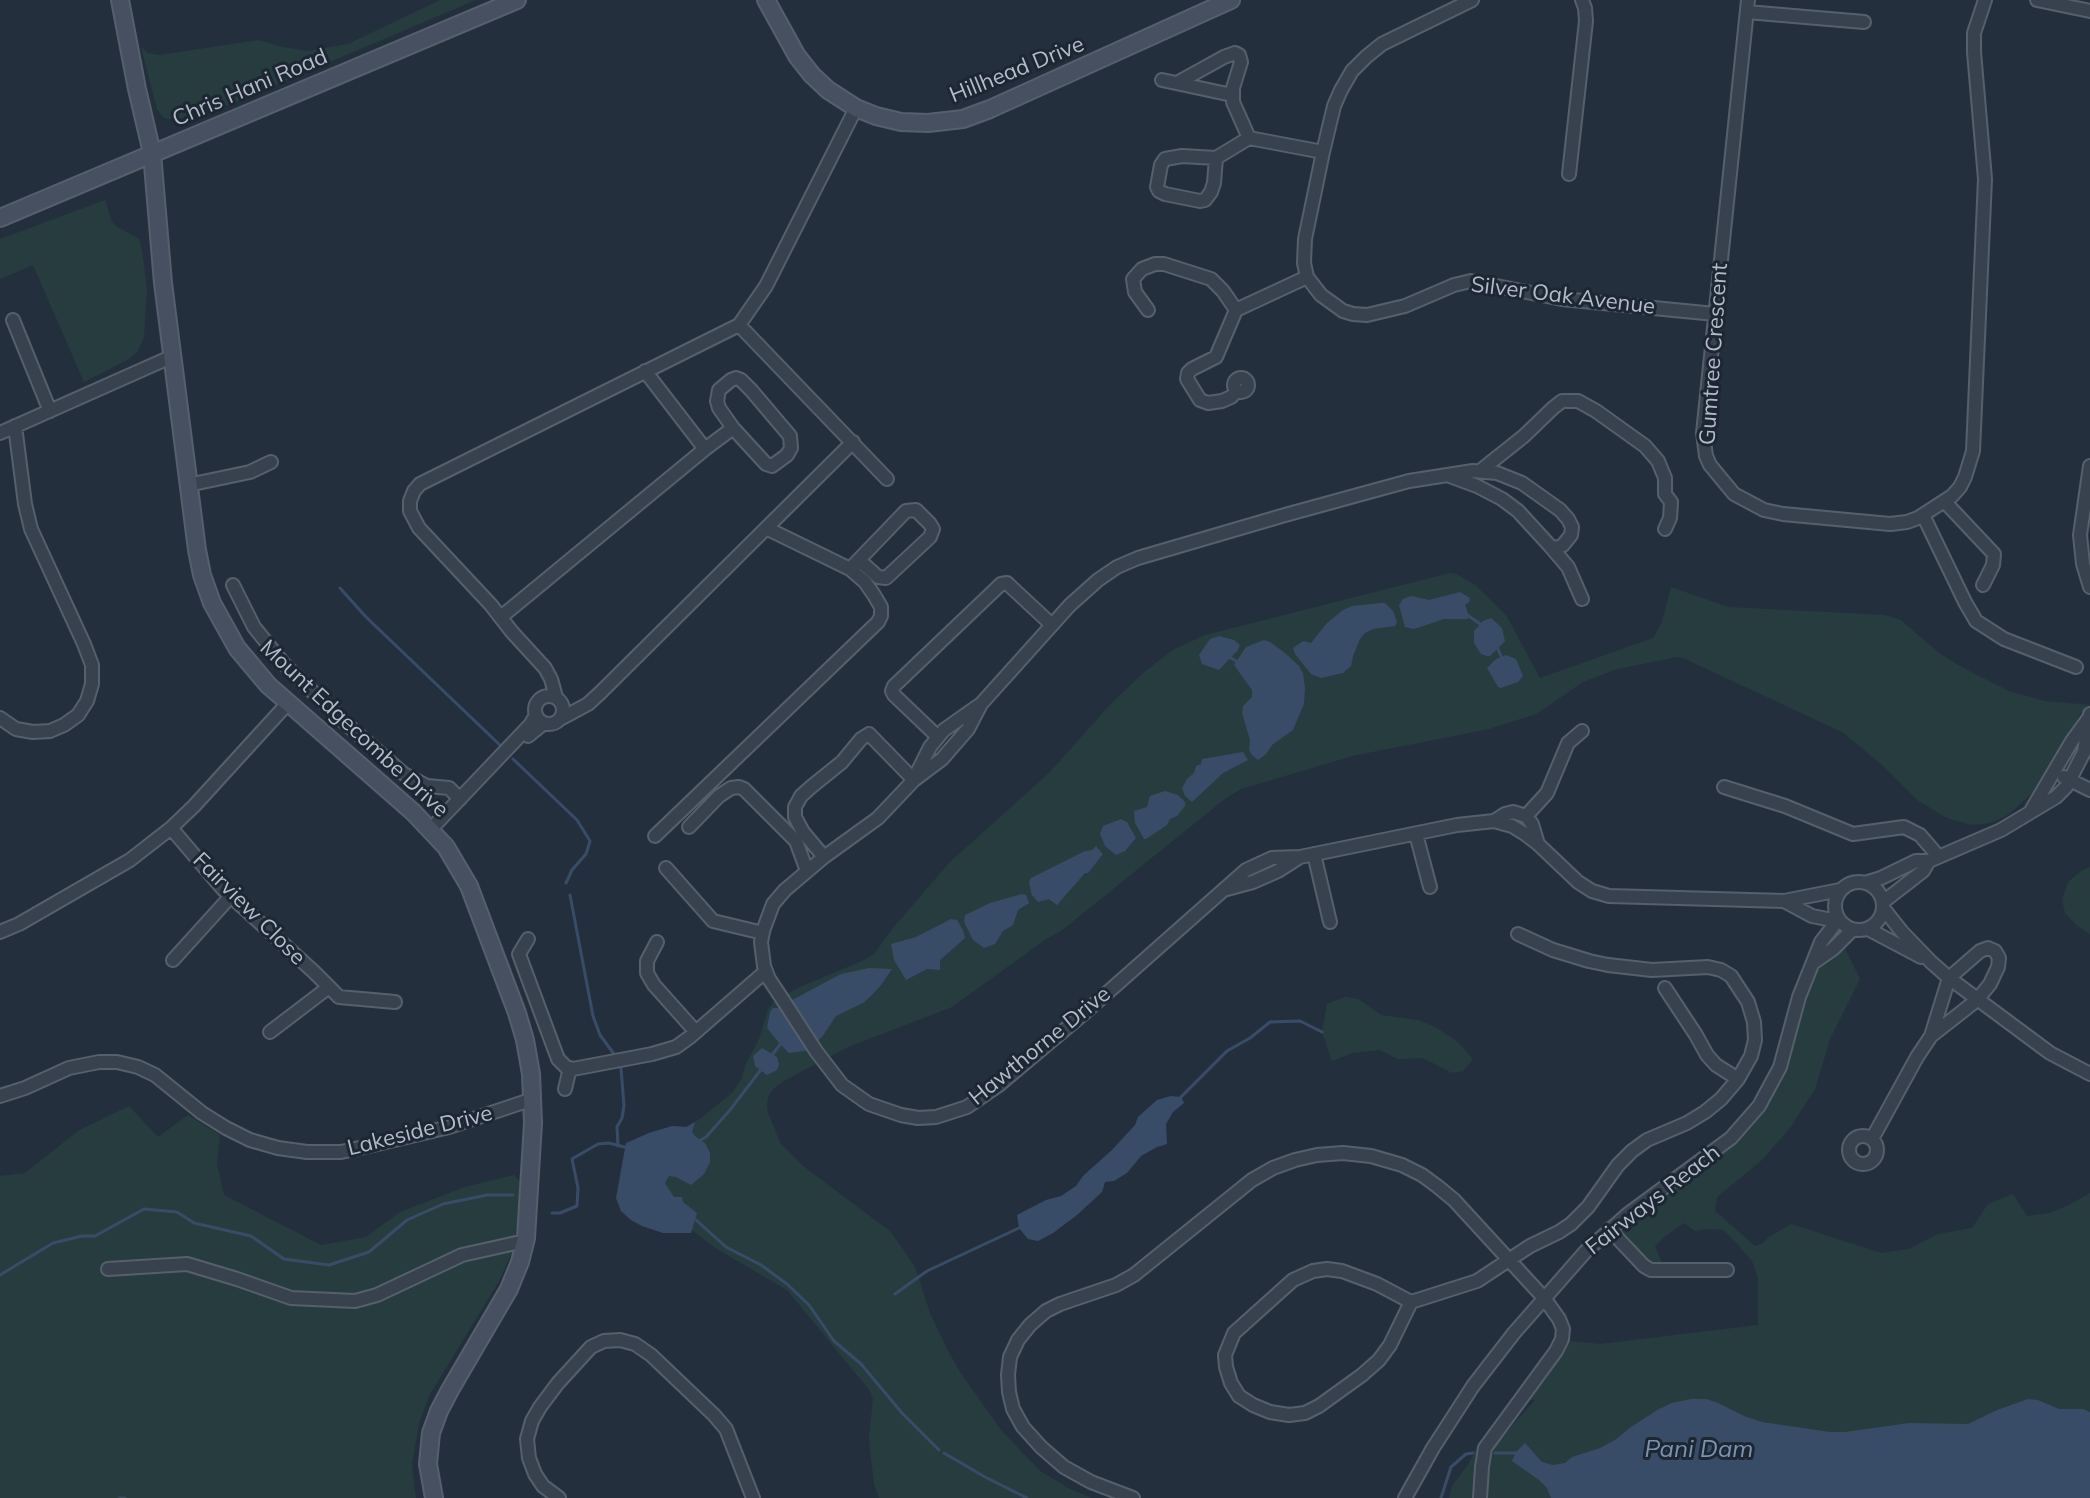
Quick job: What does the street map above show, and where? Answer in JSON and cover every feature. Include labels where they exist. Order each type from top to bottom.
[{"type":"street","name":"Mount Edgecombe Drive","points":[[120,0],[152,153],[162,270],[188,485],[202,575],[212,603],[225,630],[268,685],[431,829],[457,863],[482,919],[525,1040],[533,1099],[525,1241],[509,1289],[450,1390],[431,1433],[428,1464],[434,1498]]},
{"type":"street","name":"Chris Hani Road","points":[[0,218],[517,0]]},
{"type":"street","name":"Hillhead Drive","points":[[766,0],[797,56],[828,90],[856,108],[876,116],[901,122],[928,123],[963,119],[990,109],[1231,0]]},
{"type":"street","points":[[1237,391],[1222,401],[1208,403],[1200,400],[1187,379],[1188,373],[1216,357],[1236,310],[1307,277],[1305,239],[1323,152],[1334,106],[1352,71],[1382,44],[1472,0]]},
{"type":"street","points":[[1569,174],[1586,21],[1582,0]]},
{"type":"street","name":"Gumtree Crescent","points":[[1747,6],[1703,443],[1710,465],[1734,494],[1764,510],[1890,524],[1907,522],[1945,502],[1960,487],[1973,451],[1985,179],[1974,43],[1977,19],[1985,0]]},
{"type":"street","points":[[2037,0],[2090,11]]},
{"type":"street","points":[[1747,6],[1864,22]]},
{"type":"street","points":[[1177,83],[1224,57],[1235,53],[1241,57],[1232,95],[1249,138]]},
{"type":"street","points":[[1162,80],[1232,95]]},
{"type":"street","points":[[540,719],[554,724],[560,705],[545,668],[419,528],[410,511],[414,491],[431,477],[739,325],[766,286],[856,108]]},
{"type":"street","points":[[1216,158],[1214,183],[1205,200],[1159,191],[1161,165],[1170,157],[1216,158],[1249,138],[1323,152]]},
{"type":"street","points":[[1148,310],[1135,292],[1133,279],[1142,269],[1164,264],[1211,279],[1236,310]]},
{"type":"street","name":"Silver Oak Avenue","points":[[1307,277],[1332,304],[1353,314],[1367,315],[1405,306],[1471,281],[1562,299],[1715,314]]},
{"type":"street","points":[[13,320],[50,411]]},
{"type":"street","points":[[739,325],[887,479]]},
{"type":"street","points":[[0,433],[173,356]]},
{"type":"street","points":[[645,371],[705,449]]},
{"type":"street","points":[[736,378],[786,430],[792,441],[791,448],[778,463],[768,465],[733,428],[719,408],[717,396],[724,385],[736,378]]},
{"type":"street","points":[[1480,471],[1562,401],[1578,401],[1645,446],[1658,461],[1665,478],[1665,494],[1671,502],[1670,518],[1665,529]]},
{"type":"street","points":[[0,718],[16,729],[50,731],[78,715],[87,701],[92,684],[92,665],[84,644],[31,529],[15,426]]},
{"type":"street","points":[[501,617],[733,428]]},
{"type":"street","points":[[431,829],[485,780],[534,729],[540,719],[536,704],[588,704],[853,442]]},
{"type":"street","points":[[188,485],[250,472],[271,462]]},
{"type":"street","points":[[2090,466],[2080,535],[2083,564],[2090,587]]},
{"type":"street","name":"Hawthorne Drive","points":[[914,780],[937,738],[981,704],[1070,605],[1098,580],[1138,558],[1409,481],[1473,471],[1497,473],[1522,483],[1560,510],[1572,527],[1571,535],[1557,548],[1551,547]]},
{"type":"street","name":"Hawthorne Drive","points":[[1450,476],[1477,486],[1518,511],[1568,567],[1582,599]]},
{"type":"street","points":[[1518,511],[1536,493]]},
{"type":"street","points":[[1945,502],[1994,554],[1993,565],[1983,585]]},
{"type":"street","points":[[766,528],[886,578],[930,537],[933,529],[916,510],[906,511],[855,564]]},
{"type":"street","points":[[1923,515],[1976,621],[2004,639],[2076,667]]},
{"type":"street","points":[[655,836],[878,622],[881,607],[855,564]]},
{"type":"street","points":[[942,759],[937,738],[894,695],[894,686],[1001,584],[1009,585],[1052,625]]},
{"type":"street","points":[[233,585],[254,627],[284,664],[344,722],[404,774],[427,786],[449,788],[465,795]]},
{"type":"street","points":[[0,932],[130,860],[171,828],[288,703]]},
{"type":"street","name":"Hawthorne Drive","points":[[981,704],[968,729],[942,759],[914,780],[878,818],[785,890],[773,904],[761,942],[766,971],[816,1051],[842,1085],[855,1096],[885,1111],[918,1118],[936,1117],[967,1107],[999,1085],[1224,890],[1250,876],[1272,858],[1300,857],[1474,822],[1494,821],[1513,812],[1526,816]]},
{"type":"street","points":[[2031,812],[2089,716]]},
{"type":"street","points":[[1494,821],[1512,826],[1538,844],[1578,882],[1592,891],[1609,896],[1784,901],[1840,890],[1852,883],[1865,883],[1916,861],[1934,858],[2001,830],[2056,797],[2084,767],[2089,716]]},
{"type":"street","points":[[1538,844],[1526,816],[1547,793],[1568,743],[1582,731]]},
{"type":"street","points":[[824,857],[803,832],[795,817],[795,807],[801,796],[842,762],[864,736],[869,734],[914,780]]},
{"type":"street","points":[[937,738],[958,741]]},
{"type":"street","points":[[2064,758],[2084,767]]},
{"type":"street","points":[[2056,771],[2090,790]]},
{"type":"street","points":[[689,827],[719,796],[739,787],[796,841],[807,871]]},
{"type":"street","points":[[1724,787],[1785,806],[1853,834],[1904,827],[1920,835],[1934,858]]},
{"type":"street","name":"Fairview Close","points":[[171,828],[231,896],[329,987]]},
{"type":"street","points":[[1416,834],[1430,887]]},
{"type":"street","points":[[1314,854],[1330,922]]},
{"type":"street","name":"Hawthorne Drive","points":[[1250,876],[1278,871],[1300,857]]},
{"type":"street","points":[[1272,858],[1278,871]]},
{"type":"street","points":[[1868,929],[1879,920],[1883,905],[1934,858]]},
{"type":"street","points":[[666,868],[713,921],[763,933]]},
{"type":"street","points":[[1865,883],[1877,890],[1883,905],[1902,932],[1949,978],[2050,1053],[2090,1074]]},
{"type":"street","points":[[1840,890],[1834,903],[1838,919],[1844,926],[1852,930],[1868,929],[1931,962]]},
{"type":"street","points":[[173,960],[231,896]]},
{"type":"street","points":[[1784,901],[1812,916],[1838,919]]},
{"type":"street","name":"Fairways Reach","points":[[1405,1498],[1473,1386],[1586,1251],[1609,1229],[1731,1138],[1752,1114],[1780,1067],[1796,1007],[1821,942],[1838,919]]},
{"type":"street","name":"Fairways Reach","points":[[1813,963],[1825,956],[1852,930]]},
{"type":"street","points":[[1411,1302],[1379,1360],[1327,1401],[1305,1413],[1289,1415],[1270,1412],[1239,1396],[1231,1383],[1225,1355],[1234,1333],[1293,1280],[1327,1269],[1342,1271],[1377,1284],[1411,1302],[1488,1276],[1509,1260],[1571,1224],[1632,1151],[1647,1140],[1687,1123],[1721,1099],[1738,1079],[1751,1056],[1755,1040],[1754,1022],[1748,1002],[1731,976],[1721,970],[1708,967],[1652,970],[1589,961],[1553,950],[1518,934]]},
{"type":"street","points":[[528,939],[519,954],[558,1059],[570,1068],[676,1047],[766,971]]},
{"type":"street","points":[[657,942],[647,961],[647,973],[696,1032]]},
{"type":"street","points":[[1872,1139],[1931,1036],[1949,978],[1980,951],[1988,948],[1995,951],[1999,958],[1998,967],[1990,984],[1977,1000],[1931,1036]]},
{"type":"street","points":[[270,1032],[329,987],[339,997],[395,1002]]},
{"type":"street","points":[[1665,988],[1707,1055],[1738,1079]]},
{"type":"street","name":"Lakeside Drive","points":[[0,1096],[69,1068],[117,1062],[155,1075],[226,1128],[264,1144],[307,1152],[341,1152],[373,1145],[449,1127],[533,1099]]},
{"type":"street","points":[[565,1089],[570,1068]]},
{"type":"street","points":[[1133,1498],[1091,1482],[1064,1467],[1023,1427],[1013,1409],[1008,1375],[1010,1357],[1018,1340],[1046,1311],[1116,1285],[1134,1275],[1252,1180],[1284,1164],[1317,1155],[1343,1153],[1371,1156],[1402,1165],[1422,1175],[1454,1200],[1544,1298],[1563,1329],[1556,1351],[1485,1448],[1480,1498]]},
{"type":"street","points":[[1609,1229],[1651,1270],[1727,1270]]},
{"type":"street","points":[[108,1269],[187,1264],[291,1298],[355,1301],[377,1295],[462,1255],[525,1241]]},
{"type":"street","points":[[559,1498],[543,1486],[529,1458],[527,1439],[532,1421],[558,1383],[591,1347],[604,1341],[620,1340],[635,1344],[651,1355],[726,1429],[753,1498]]},
{"type":"green space","points":[[440,0],[476,0],[228,105],[175,120],[164,118],[157,109],[141,47],[148,53],[159,55],[259,40],[308,51],[348,44]]},
{"type":"green space","points":[[105,200],[112,222],[139,239],[142,249],[147,289],[144,337],[138,351],[129,359],[84,382],[33,265],[0,279],[0,239]]},
{"type":"green space","points":[[1450,573],[1474,584],[1506,615],[1540,678],[1653,638],[1662,622],[1671,587],[1728,607],[1885,615],[1901,620],[1939,653],[1965,669],[2011,692],[2045,701],[2090,705],[2090,715],[2081,713],[2045,776],[2015,809],[1990,823],[1971,825],[1947,818],[1917,800],[1844,733],[1683,658],[1617,669],[1583,682],[1536,714],[1489,729],[1352,756],[1241,789],[1061,931],[952,1007],[848,1047],[782,1082],[768,1097],[767,1106],[781,1144],[803,1166],[891,1232],[915,1267],[930,1313],[947,1349],[1001,1430],[1040,1471],[1092,1498],[879,1498],[874,1484],[869,1439],[873,1399],[870,1391],[787,1290],[717,1249],[682,1223],[634,1178],[673,1133],[700,1119],[733,1092],[742,1078],[773,1002],[874,954],[950,862],[1049,773],[1144,672],[1173,650],[1205,635]]},
{"type":"green space","points":[[2090,867],[2090,934],[2065,913],[2062,899],[2068,882]]},
{"type":"green space","points":[[1843,945],[1860,979],[1830,1039],[1815,1089],[1790,1128],[1762,1160],[1717,1197],[1715,1211],[1755,1246],[1791,1224],[1881,1253],[1909,1249],[1938,1234],[1972,1228],[1988,1204],[2013,1194],[2027,1216],[2050,1213],[2090,1193],[2090,1498],[1449,1498],[1452,1486],[1478,1444],[1496,1444],[1535,1400],[1527,1399],[1569,1341],[1600,1344],[1758,1325],[1758,1278],[1752,1261],[1723,1230],[1695,1231],[1684,1223],[1655,1246],[1662,1263],[1646,1264],[1615,1230],[1721,1155],[1755,1119],[1788,1062],[1810,984],[1822,962]]},
{"type":"green space","points":[[1345,997],[1358,999],[1381,1015],[1418,1020],[1437,1028],[1459,1043],[1473,1059],[1463,1071],[1452,1073],[1423,1058],[1398,1059],[1380,1050],[1352,1053],[1332,1061],[1322,1032],[1327,1004]]},
{"type":"green space","points":[[129,1106],[158,1137],[188,1115],[220,1135],[217,1164],[224,1195],[321,1245],[366,1237],[400,1212],[465,1187],[514,1175],[520,1181],[519,1213],[512,1252],[499,1281],[429,1396],[419,1423],[412,1464],[416,1498],[0,1498],[0,1176],[25,1173],[78,1131]]},
{"type":"water","points":[[1460,592],[1470,598],[1465,605],[1468,619],[1444,619],[1414,629],[1405,627],[1399,605],[1403,599],[1411,596],[1429,600]]},
{"type":"water","points":[[1385,603],[1393,611],[1397,622],[1395,626],[1365,633],[1351,666],[1343,673],[1321,678],[1311,674],[1295,654],[1293,648],[1303,641],[1311,643],[1327,623],[1343,610],[1352,606]]},
{"type":"water","points":[[1491,618],[1502,628],[1505,641],[1487,656],[1481,654],[1474,643],[1474,631],[1483,621]]},
{"type":"water","points":[[1219,636],[1240,645],[1219,670],[1202,664],[1199,655],[1210,639]]},
{"type":"water","points":[[1264,640],[1299,666],[1305,688],[1304,704],[1293,730],[1258,760],[1249,749],[1250,740],[1242,713],[1243,706],[1252,697],[1252,690],[1234,665],[1246,647]]},
{"type":"water","points":[[1506,655],[1516,659],[1523,676],[1518,682],[1501,688],[1487,668]]},
{"type":"water","points":[[1243,752],[1248,760],[1223,773],[1192,802],[1185,796],[1182,788],[1202,759]]},
{"type":"water","points":[[1165,791],[1178,795],[1185,806],[1167,825],[1144,839],[1135,823],[1134,811],[1147,807],[1150,796]]},
{"type":"water","points":[[1121,819],[1127,822],[1136,838],[1125,851],[1116,855],[1105,846],[1100,834],[1103,826]]},
{"type":"water","points":[[1096,846],[1103,854],[1057,905],[1049,899],[1038,902],[1032,896],[1031,878]]},
{"type":"water","points":[[1026,895],[1029,903],[1018,910],[1013,925],[1003,931],[995,944],[984,948],[973,940],[964,922],[965,915],[990,903]]},
{"type":"water","points":[[951,919],[957,920],[965,938],[940,960],[940,970],[927,969],[906,980],[894,960],[891,944],[916,937]]},
{"type":"water","points":[[869,968],[892,969],[872,995],[836,1016],[822,1037],[805,1051],[789,1053],[767,1028],[773,1008],[841,974]]},
{"type":"water","points":[[762,1048],[777,1057],[779,1064],[777,1070],[767,1075],[755,1066],[753,1056]]},
{"type":"water","points":[[1181,1097],[1184,1103],[1173,1112],[1166,1124],[1167,1144],[1141,1156],[1127,1173],[1114,1181],[1105,1182],[1102,1192],[1053,1233],[1038,1241],[1028,1239],[1019,1228],[1017,1215],[1076,1186],[1135,1125],[1138,1117],[1157,1100]]},
{"type":"water","points":[[695,1122],[692,1132],[705,1143],[710,1162],[704,1174],[691,1185],[669,1176],[665,1183],[674,1197],[682,1197],[683,1202],[697,1213],[691,1233],[663,1233],[631,1220],[621,1211],[616,1198],[626,1143],[672,1126],[687,1127]]},
{"type":"water","name":"Pani Dam","points":[[1691,1399],[1706,1399],[1762,1422],[1830,1432],[1909,1423],[1968,1424],[2028,1399],[2059,1409],[2083,1409],[2090,1412],[2090,1498],[1551,1498],[1539,1480],[1512,1461],[1525,1443],[1542,1462],[1553,1465],[1565,1463],[1572,1457],[1615,1440],[1659,1409]]},
{"type":"waterway","points":[[340,588],[366,617],[502,747]]},
{"type":"waterway","points":[[1466,614],[1483,626]]},
{"type":"waterway","points":[[1496,645],[1501,656]]},
{"type":"waterway","points":[[1231,658],[1236,661]]},
{"type":"waterway","points":[[513,759],[577,820],[590,841],[586,854],[572,870],[566,883]]},
{"type":"waterway","points":[[570,895],[593,1016],[600,1035],[614,1054]]},
{"type":"waterway","points":[[1181,1097],[1227,1051],[1270,1022],[1300,1021],[1322,1032]]},
{"type":"waterway","points":[[772,1055],[782,1042]]},
{"type":"waterway","points":[[697,1142],[706,1137],[730,1110],[763,1067]]},
{"type":"waterway","points":[[618,1146],[617,1127],[624,1106],[621,1068]]},
{"type":"waterway","points":[[552,1213],[577,1206],[578,1188],[572,1159],[598,1144],[609,1143],[628,1148]]},
{"type":"waterway","points":[[0,1275],[53,1243],[95,1236],[144,1209],[177,1212],[194,1223],[251,1236],[284,1259],[329,1265],[369,1252],[407,1220],[443,1204],[487,1195],[513,1195]]},
{"type":"waterway","points":[[696,1220],[726,1247],[761,1265],[787,1284],[809,1305],[834,1341],[861,1364],[902,1413],[939,1450]]},
{"type":"waterway","points":[[895,1294],[927,1271],[1019,1228]]},
{"type":"waterway","points":[[944,1453],[1027,1498]]},
{"type":"waterway","points":[[1441,1498],[1451,1467],[1466,1454],[1473,1453]]},
{"type":"waterway","points":[[1495,1453],[1517,1453]]},
{"type":"waterway","points":[[119,1498],[125,1498]]}]
